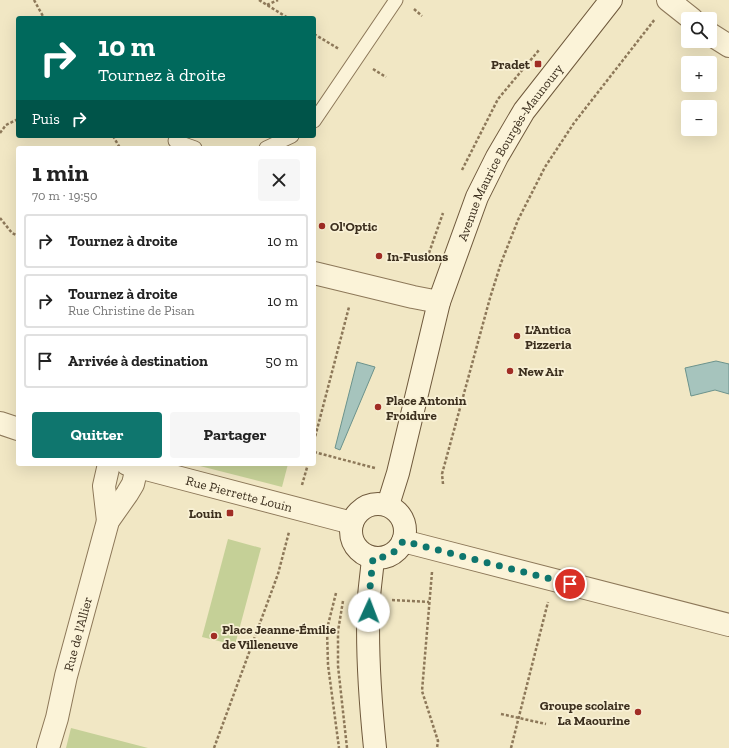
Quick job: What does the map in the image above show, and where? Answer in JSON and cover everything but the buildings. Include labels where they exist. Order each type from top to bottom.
[{"type":"street","name":"Avenue Maurice Bourgès-Maunoury","points":[[388,505],[398,473],[439,302],[477,197],[497,157],[524,111],[610,0]]},
{"type":"street","points":[[669,0],[684,12]]},
{"type":"street","points":[[717,38],[729,46]]},
{"type":"street","points":[[316,273],[439,302]]},
{"type":"street","points":[[0,423],[16,428]]},
{"type":"street","name":"Rue de l'Allier","points":[[108,521],[104,486],[109,466]]},
{"type":"street","name":"Rue de l'Allier","points":[[48,748],[108,521],[127,494],[132,484],[132,466]]},
{"type":"street","name":"Rue Pierrette Louin","points":[[132,466],[352,523]]},
{"type":"street","points":[[380,503],[388,505],[400,514],[404,523],[405,532],[403,541],[398,549],[391,555],[382,558],[373,558],[364,555],[357,549],[352,541],[352,523],[356,514],[371,504],[380,503]]},
{"type":"street","points":[[403,541],[729,625]]},
{"type":"street","points":[[373,558],[369,598],[369,650],[371,710],[375,748]]},
{"type":"lane","points":[[316,118],[396,0]]},
{"type":"lane","points":[[270,146],[288,138]]},
{"type":"lane","points":[[175,141],[189,146]]},
{"type":"path","points":[[34,0],[43,16]]},
{"type":"path","points":[[259,0],[285,16]]},
{"type":"path","points":[[267,5],[278,0]]},
{"type":"path","points":[[443,484],[442,474],[490,298],[501,263],[518,220],[545,167],[574,123],[669,0]]},
{"type":"path","points":[[0,133],[6,125],[16,120]]},
{"type":"path","points":[[0,218],[12,233],[16,235]]},
{"type":"path","points":[[316,433],[355,283]]},
{"type":"path","points":[[316,453],[381,470]]},
{"type":"path","points":[[214,748],[278,574],[307,466]]},
{"type":"path","points":[[432,568],[422,691],[438,742],[437,748]]},
{"type":"path","points":[[336,593],[327,629],[328,665],[339,748]]},
{"type":"path","points":[[344,596],[338,631],[338,666],[347,748]]},
{"type":"path","points":[[386,600],[429,602]]},
{"type":"path","points":[[511,748],[546,605],[549,600]]},
{"type":"path","points":[[501,714],[546,724]]},
{"type":"green space","points":[[200,466],[287,466],[282,487]]},
{"type":"green space","points":[[228,539],[261,548],[235,645],[202,637]]},
{"type":"green space","points":[[71,728],[148,748],[66,748]]},
{"type":"water","points":[[716,361],[729,364],[729,394],[715,390],[691,396],[685,368]]},
{"type":"water","points":[[357,362],[375,367],[340,450],[335,448]]},
{"type":"place","name":"Pradet","points":[[538,64]]},
{"type":"place","name":"Ol'Optic","points":[[322,226]]},
{"type":"place","name":"In-Fusions","points":[[379,256]]},
{"type":"place","name":"L'Antica Pizzeria","points":[[517,336]]},
{"type":"place","name":"New Air","points":[[510,371]]},
{"type":"place","name":"Place Antonin Froidure","points":[[378,407]]},
{"type":"place","name":"Louin","points":[[230,513]]},
{"type":"place","name":"Place Jeanne-Émilie de Villeneuve","points":[[214,636]]},
{"type":"place","name":"Groupe scolaire La Maourine","points":[[638,712]]},
{"type":"route","points":[[369,611],[373,558],[382,558],[391,555],[398,549],[403,541],[570,584]]}]
